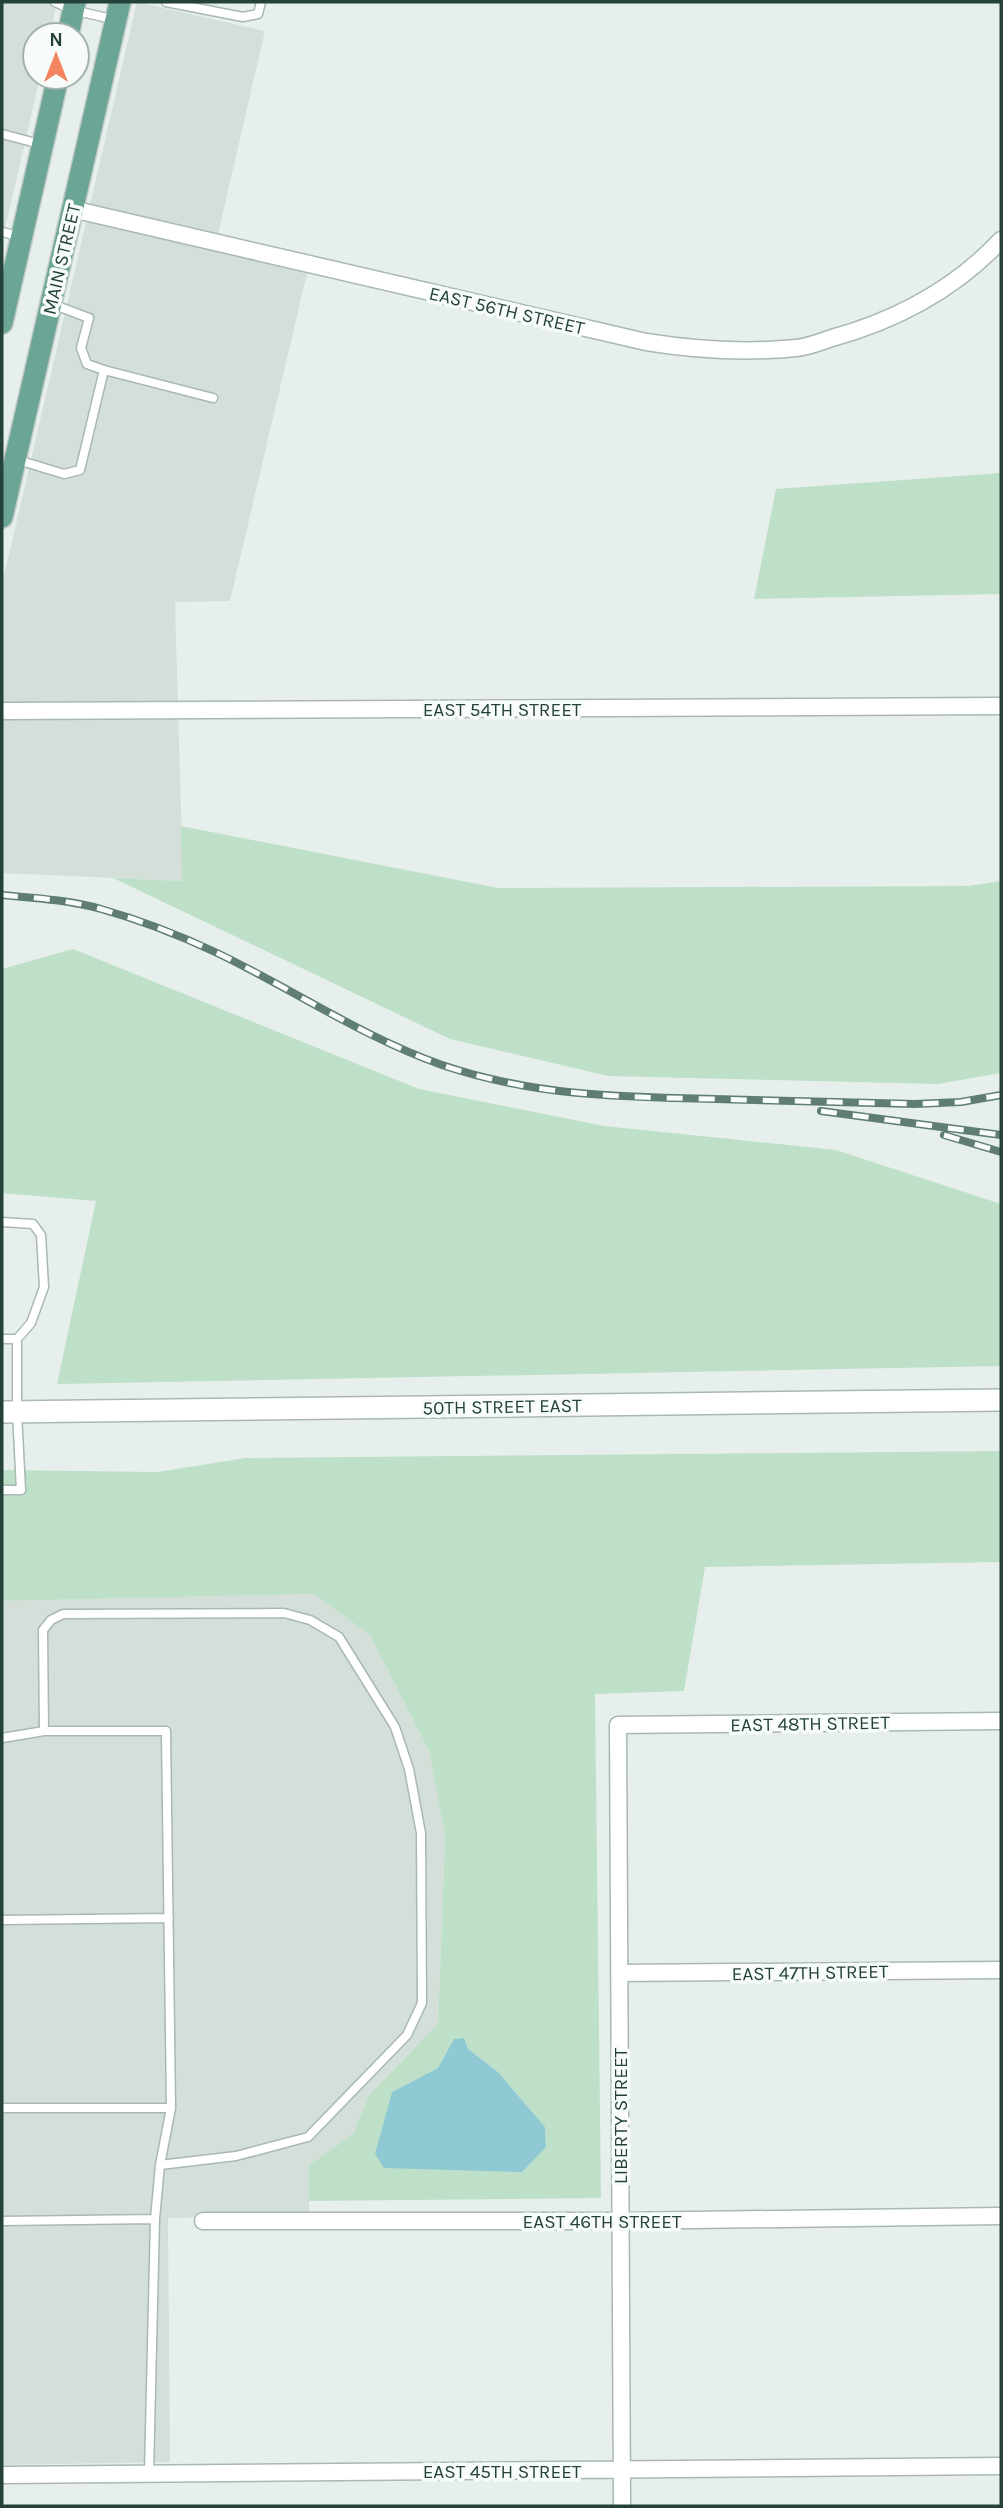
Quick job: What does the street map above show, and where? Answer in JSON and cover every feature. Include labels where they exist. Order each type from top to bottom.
[{"type":"main road","name":"MAIN STREET","points":[[2,517],[118,11]]},
{"type":"main road","points":[[3,314],[12,234],[43,145],[55,91]]},
{"type":"street","name":"EAST 56TH STREET","points":[[72,209],[646,342],[697,350],[799,348],[868,328],[937,293],[979,263],[1001,240]]},
{"type":"street","name":"EAST 54TH STREET","points":[[2,712],[1001,706]]},
{"type":"street","name":"50TH STREET EAST","points":[[9,1412],[1001,1400]]},
{"type":"street","name":"EAST 48TH STREET","points":[[618,1725],[1001,1721]]},
{"type":"street","name":"LIBERTY STREET","points":[[618,1725],[622,2506]]},
{"type":"street","name":"EAST 47TH STREET","points":[[619,1973],[1001,1970]]},
{"type":"street","name":"EAST 46TH STREET","points":[[203,2221],[621,2221],[1001,2216]]},
{"type":"street","name":"EAST 45TH STREET","points":[[2,2475],[1001,2466]]},
{"type":"lane","points":[[166,2],[243,17],[258,13],[261,2]]},
{"type":"lane","points":[[68,4],[118,11]]},
{"type":"lane","points":[[2,134],[43,145]]},
{"type":"lane","points":[[51,303],[89,318],[81,348],[87,364],[213,398]]},
{"type":"lane","points":[[15,460],[64,474],[80,470],[104,370]]},
{"type":"lane","points":[[2,1222],[33,1224],[41,1236],[44,1287],[31,1323],[17,1339],[9,1412],[21,1490],[2,1490]]},
{"type":"lane","points":[[2,1339],[17,1339]]},
{"type":"lane","points":[[44,1731],[43,1630],[51,1620],[63,1614],[284,1613],[310,1620],[339,1637],[395,1727],[410,1769],[421,1833],[422,2003],[407,2035],[308,2137],[236,2156],[160,2165]]},
{"type":"lane","points":[[2,1738],[44,1731],[166,1731],[171,2108],[160,2165],[155,2219],[149,2473]]},
{"type":"lane","points":[[2,1920],[169,1917]]},
{"type":"lane","points":[[2,2108],[171,2108]]},
{"type":"lane","points":[[2,2221],[155,2219]]},
{"type":"shaded area","points":[[2,2],[57,2],[53,21],[21,21],[21,91],[37,91],[2,242]]},
{"type":"shaded area","points":[[137,2],[265,31],[218,234],[311,256],[230,601],[175,602],[183,881],[2,873],[2,585]]},
{"type":"shaded area","points":[[314,1594],[370,1635],[429,1751],[445,1836],[438,2024],[369,2095],[353,2134],[309,2165],[309,2215],[168,2218],[170,2462],[2,2465],[2,1601]]},
{"type":"green space","points":[[1001,473],[1001,594],[754,599],[776,489]]},
{"type":"green space","points":[[181,826],[498,888],[969,886],[1001,881],[1001,1073],[938,1084],[608,1076],[450,1039],[113,878],[182,881]]},
{"type":"green space","points":[[73,949],[419,1089],[604,1126],[836,1150],[1001,1204],[1001,1366],[57,1384],[96,1201],[2,1193],[2,969]]},
{"type":"green space","points":[[1001,1451],[1001,1562],[705,1567],[684,1691],[595,1694],[601,2198],[309,2201],[309,2165],[353,2134],[369,2095],[438,2024],[445,1836],[429,1751],[370,1635],[314,1594],[2,1601],[2,1470],[157,1472],[246,1458]],"holes":[[[468,2049],[498,2072],[545,2127],[546,2147],[392,2092]]]},
{"type":"water","points":[[464,2038],[468,2049],[498,2072],[545,2127],[546,2147],[522,2172],[384,2168],[375,2154],[392,2092],[438,2068],[454,2039]]},
{"type":"railway","points":[[2,895],[89,906],[159,928],[215,952],[412,1054],[510,1083],[610,1096],[915,1104],[961,1102],[1001,1095]]},
{"type":"railway","points":[[821,1111],[1001,1135]]},
{"type":"railway","points":[[944,1135],[1001,1152]]}]
